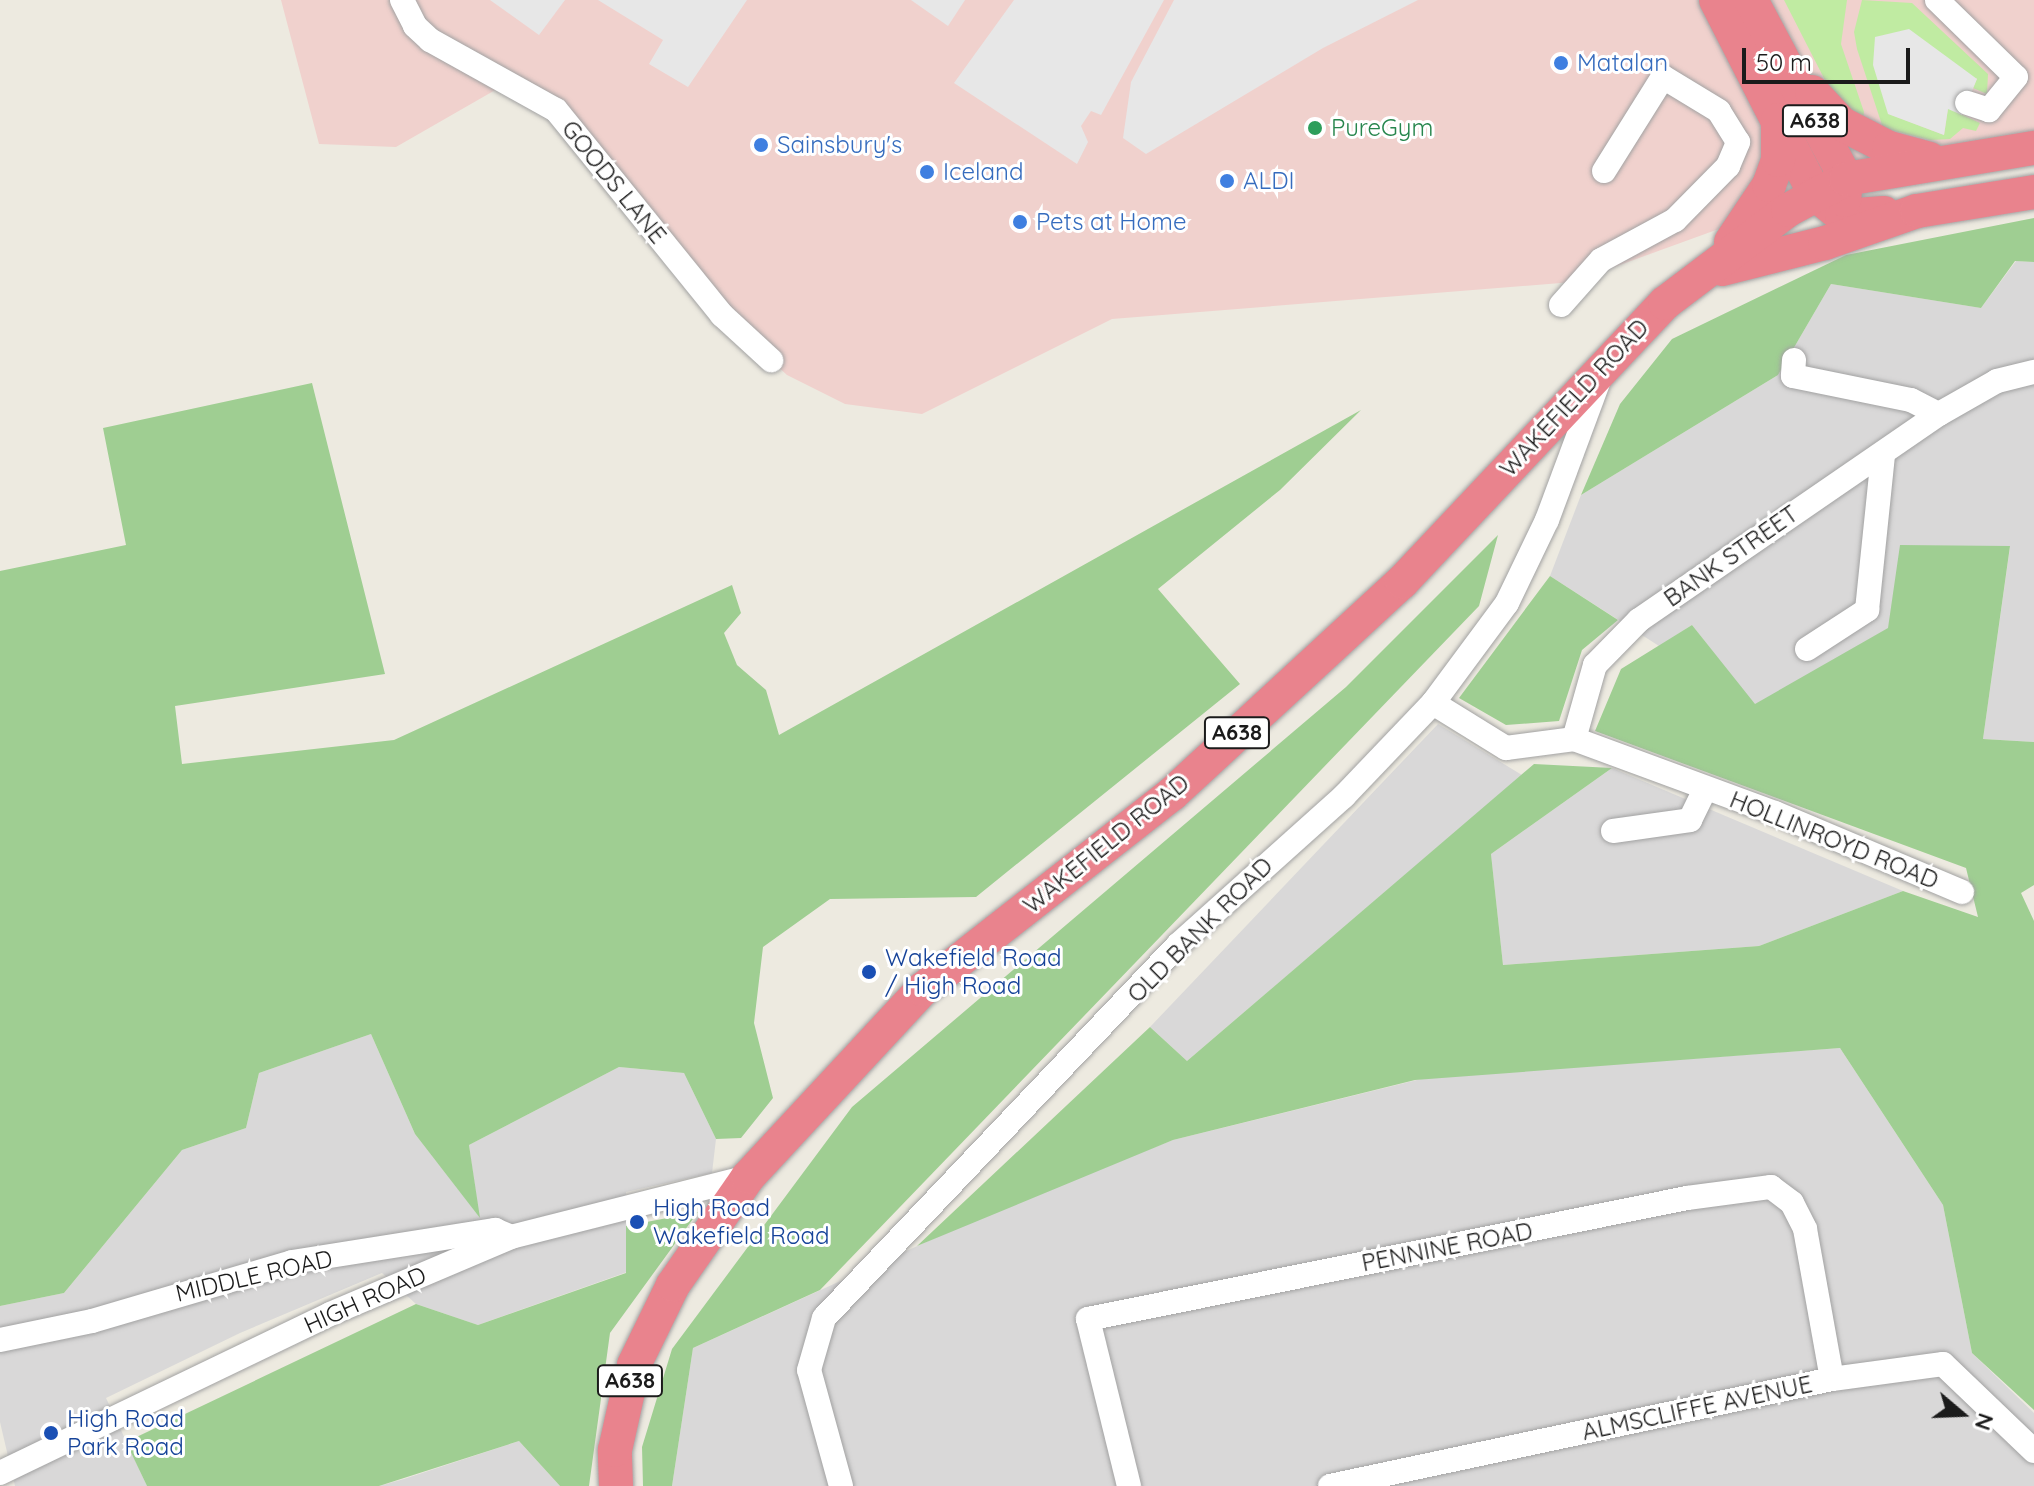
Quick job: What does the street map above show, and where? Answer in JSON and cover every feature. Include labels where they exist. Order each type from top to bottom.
[{"type":"highway","name":"A638","points":[[1716,0],[1815,194],[1825,235],[1917,211],[2034,192]]},
{"type":"highway","name":"A638","points":[[1751,0],[1846,179]]},
{"type":"highway","points":[[1784,63],[1842,124],[1889,148],[1942,162]]},
{"type":"highway","points":[[1710,272],[1769,185],[1778,160],[1778,119]]},
{"type":"highway","name":"A638","points":[[1815,194],[1846,179],[2034,148]]},
{"type":"highway","points":[[1825,235],[1846,179]]},
{"type":"highway","name":"WAKEFIELD ROAD","points":[[616,1486],[615,1450],[634,1365],[673,1285],[748,1177],[923,989],[1172,794],[1402,582],[1608,358],[1665,303],[1815,194]]},
{"type":"highway","name":"WAKEFIELD ROAD","points":[[1710,272],[1825,235]]},
{"type":"street","name":"GOODS LANE","points":[[402,0],[415,26],[430,40],[556,110],[722,315],[771,360]]},
{"type":"street","points":[[1937,0],[2016,77],[1989,110],[1967,103]]},
{"type":"street","points":[[1561,305],[1601,260],[1675,220],[1728,166],[1738,142],[1719,111],[1663,77],[1604,171]]},
{"type":"street","name":"OLD BANK ROAD","points":[[841,1486],[809,1370],[824,1318],[1178,945],[1344,796],[1433,703],[1507,603],[1547,520],[1608,358]]},
{"type":"street","points":[[1794,360],[1793,376],[1911,400],[1939,414]]},
{"type":"street","name":"BANK STREET","points":[[1574,739],[1595,665],[1620,636],[1741,546],[1939,414],[1997,381],[2034,372]]},
{"type":"street","points":[[1807,649],[1867,610],[1883,454]]},
{"type":"street","name":"HOLLINROYD ROAD","points":[[1433,703],[1506,748],[1574,739],[1962,892]]},
{"type":"street","name":"HOLLINROYD ROAD","points":[[1613,831],[1690,820],[1705,789]]},
{"type":"street","name":"HIGH ROAD","points":[[0,1473],[330,1314],[511,1237],[748,1177]]},
{"type":"street","name":"PENNINE ROAD","points":[[1129,1486],[1088,1319],[1687,1198],[1771,1187],[1792,1203],[1805,1229],[1832,1379]]},
{"type":"street","name":"MIDDLE ROAD","points":[[0,1340],[92,1321],[292,1262],[495,1230],[511,1237]]},
{"type":"street","name":"ALMSCLIFFE AVENUE","points":[[1330,1486],[1832,1379],[1943,1364],[2034,1451]]},
{"type":"shaded area","points":[[281,0],[2034,0],[2034,148],[1815,194],[1573,282],[1112,319],[922,414],[845,404],[787,375],[722,315],[556,110],[504,85],[396,147],[319,144]]},
{"type":"shaded area","points":[[490,0],[565,0],[539,35]]},
{"type":"shaded area","points":[[598,0],[747,0],[688,87],[649,64],[663,40]]},
{"type":"shaded area","points":[[911,0],[965,0],[948,26]]},
{"type":"shaded area","points":[[1014,0],[1164,0],[1101,115],[1091,111],[1081,126],[1088,142],[1077,164],[954,83]]},
{"type":"shaded area","points":[[1174,0],[1418,0],[1323,48],[1146,154],[1123,138],[1131,82]]},
{"type":"shaded area","points":[[1909,29],[1977,79],[1962,115],[1948,109],[1944,135],[1888,114],[1873,65],[1875,37]]},
{"type":"shaded area","points":[[2016,261],[2034,262],[2034,742],[1983,739],[2010,547],[1895,629],[1754,705],[1692,625],[1659,646],[1550,576],[1581,495],[1778,375],[1831,284],[1981,308]]},
{"type":"shaded area","points":[[1438,724],[1522,775],[1187,1061],[1150,1027]]},
{"type":"shaded area","points":[[1612,768],[1903,891],[1759,946],[1503,965],[1491,854]]},
{"type":"shaded area","points":[[371,1034],[415,1134],[479,1216],[469,1145],[619,1067],[684,1073],[716,1139],[712,1173],[626,1192],[627,1272],[478,1325],[416,1304],[382,1273],[240,1333],[106,1398],[147,1486],[15,1486],[0,1422],[0,1306],[64,1293],[182,1150],[246,1128],[259,1073]]},
{"type":"shaded area","points":[[1840,1048],[1943,1205],[1972,1353],[2034,1413],[2034,1486],[672,1486],[693,1348],[1023,1198],[1173,1140],[1425,1078]]},
{"type":"shaded area","points":[[519,1441],[560,1486],[379,1486],[404,1479]]},
{"type":"green space","points":[[1784,0],[1847,0],[1841,44],[1864,112],[1862,125],[1830,90]]},
{"type":"green space","points":[[1862,0],[1912,3],[1988,74],[1987,94],[1973,88],[1977,78],[1889,114],[1944,135],[1948,108],[1980,123],[1976,131],[1963,128],[1950,139],[1930,140],[1883,128],[1854,32]]},
{"type":"green space","points":[[2034,218],[2034,262],[2015,261],[1981,308],[1831,284],[1778,375],[1581,495],[1620,404],[1672,339],[1846,255]]},
{"type":"green space","points":[[312,383],[385,674],[175,706],[182,764],[394,740],[732,585],[741,613],[724,633],[737,665],[766,690],[779,735],[1361,410],[1280,490],[1158,589],[1240,684],[976,897],[830,899],[763,947],[754,1023],[773,1098],[741,1138],[716,1139],[684,1073],[619,1067],[469,1145],[480,1218],[415,1134],[371,1034],[259,1073],[246,1128],[182,1150],[64,1293],[0,1306],[0,571],[126,545],[103,428]]},
{"type":"green space","points":[[1498,535],[1479,606],[820,1290],[693,1348],[672,1486],[643,1486],[642,1447],[672,1349],[852,1107],[1346,687]]},
{"type":"green space","points":[[1900,545],[2010,546],[1983,739],[2034,742],[2034,885],[2021,893],[2034,921],[2034,1410],[1972,1353],[1943,1205],[1840,1048],[1415,1080],[1173,1140],[917,1246],[1150,1027],[1187,1061],[1534,764],[1612,768],[1491,854],[1503,965],[1759,946],[1903,891],[1978,917],[1966,868],[1595,731],[1621,669],[1692,625],[1755,704],[1888,628]]},
{"type":"green space","points":[[1550,576],[1618,620],[1582,650],[1559,721],[1506,725],[1459,698]]},
{"type":"green space","points":[[698,1212],[610,1333],[589,1486],[560,1486],[519,1441],[379,1486],[147,1486],[126,1442],[416,1304],[478,1325],[626,1273],[626,1226]]},
{"type":"place","name":"Matalan","points":[[1561,63]]},
{"type":"place","name":"PureGym","points":[[1315,128]]},
{"type":"place","name":"Sainsbury's","points":[[761,145]]},
{"type":"place","name":"Iceland","points":[[927,172]]},
{"type":"place","name":"ALDI","points":[[1227,181]]},
{"type":"place","name":"Pets at Home","points":[[1020,222]]},
{"type":"place","name":"Wakefield Road / High Road","points":[[869,972]]},
{"type":"place","name":"High Road Wakefield Road","points":[[637,1222]]},
{"type":"place","name":"High Road Park Road","points":[[51,1433]]}]
